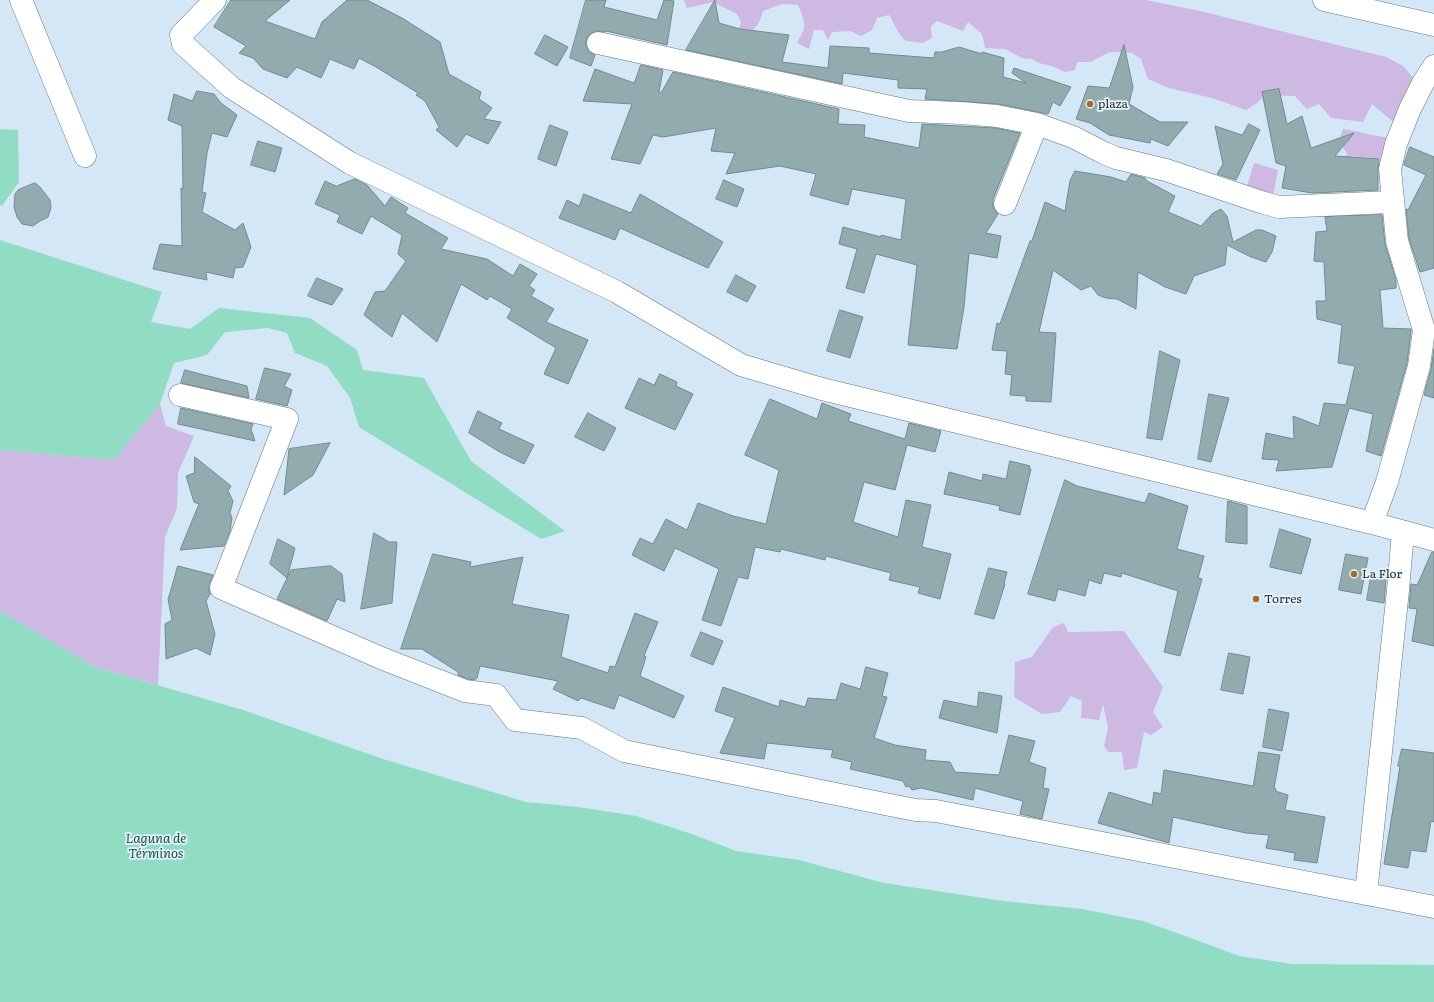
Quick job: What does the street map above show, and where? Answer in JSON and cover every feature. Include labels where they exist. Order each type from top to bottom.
[{"type":"street","points":[[21,0],[85,156]]},
{"type":"street","points":[[215,0],[181,35],[183,44],[232,88],[350,163],[617,292],[741,365],[822,390],[1372,523],[1434,540]]},
{"type":"street","points":[[1324,0],[1434,25]]},
{"type":"street","points":[[598,42],[909,111],[998,116],[1037,124],[1072,137],[1116,158],[1166,170],[1264,203],[1279,206],[1392,202]]},
{"type":"street","points":[[1372,523],[1387,482],[1419,366],[1424,330],[1397,241],[1392,202],[1390,169],[1396,144],[1410,110],[1423,83],[1434,66]]},
{"type":"street","points":[[1005,204],[1037,124]]},
{"type":"street","points":[[180,395],[287,419],[220,588],[381,658],[465,691],[496,695],[515,720],[582,728],[624,751],[890,805],[916,810],[944,812],[1434,907]]},
{"type":"street","points":[[1366,894],[1403,532]]},
{"type":"shaded area","points":[[684,0],[1146,0],[1200,11],[1386,57],[1403,66],[1415,80],[1397,125],[1372,104],[1363,122],[1331,118],[1319,104],[1307,109],[1295,96],[1265,95],[1257,103],[1246,110],[1212,98],[1169,88],[1148,79],[1141,59],[1132,53],[1110,52],[1090,62],[1077,62],[1075,70],[1065,72],[1032,59],[1022,58],[1005,49],[985,48],[982,34],[968,22],[963,31],[937,21],[931,26],[932,38],[923,43],[907,41],[899,33],[889,15],[877,18],[872,30],[861,36],[850,31],[832,32],[828,40],[823,30],[814,30],[809,49],[797,43],[804,29],[803,17],[798,5],[782,4],[763,11],[760,21],[751,31],[737,36],[741,22],[737,14],[713,2],[687,8]]},
{"type":"shaded area","points":[[1343,129],[1389,138],[1384,159],[1352,156],[1353,162],[1344,162],[1347,154],[1343,147],[1348,141],[1339,140]]},
{"type":"shaded area","points":[[1254,163],[1278,170],[1273,196],[1246,190]]},
{"type":"shaded area","points":[[160,404],[166,426],[194,436],[178,473],[177,508],[165,537],[158,685],[95,667],[0,611],[0,450],[114,460]]},
{"type":"shaded area","points":[[1064,623],[1068,632],[1124,631],[1163,687],[1153,712],[1163,727],[1151,735],[1144,732],[1137,768],[1124,770],[1122,752],[1108,752],[1104,746],[1108,728],[1103,704],[1099,720],[1081,718],[1082,701],[1071,696],[1060,712],[1042,714],[1014,697],[1015,662],[1032,657],[1053,627]]},
{"type":"water","points":[[0,129],[18,130],[19,182],[2,206],[0,205]]},
{"type":"water","points":[[0,240],[162,292],[151,322],[190,329],[219,308],[310,318],[357,350],[363,370],[424,378],[471,461],[565,531],[541,539],[359,427],[350,398],[327,366],[295,353],[287,333],[268,328],[225,332],[207,355],[174,363],[160,404],[114,460],[0,450]]},
{"type":"water","name":"Laguna de Términos","points":[[0,611],[95,667],[243,710],[383,759],[526,802],[578,807],[636,816],[692,834],[736,851],[799,860],[884,883],[1003,901],[1082,909],[1143,921],[1239,956],[1292,964],[1434,965],[1434,1002],[0,1002]]},
{"type":"building","points":[[231,0],[290,0],[265,21],[315,39],[322,22],[347,0],[367,0],[402,18],[440,42],[449,74],[481,92],[479,99],[492,108],[484,119],[501,122],[488,144],[466,134],[457,147],[436,130],[439,127],[425,101],[416,95],[418,93],[359,58],[354,69],[330,59],[321,78],[297,67],[287,78],[263,69],[253,58],[239,53],[246,46],[214,27]]},
{"type":"building","points":[[586,0],[606,0],[604,7],[657,20],[664,0],[674,1],[667,45],[606,31],[595,31],[589,35],[586,41],[586,46],[589,52],[595,55],[591,66],[570,58]]},
{"type":"building","points":[[715,0],[719,23],[740,29],[789,35],[782,62],[828,68],[830,46],[869,48],[869,53],[934,58],[935,52],[942,52],[959,47],[982,54],[982,52],[1004,58],[1003,77],[1026,83],[1012,73],[1014,68],[1071,87],[1060,106],[1053,102],[1048,114],[998,104],[925,99],[927,89],[898,88],[898,80],[843,73],[842,84],[686,50]]},
{"type":"building","points":[[545,35],[568,47],[557,66],[535,54]]},
{"type":"building","points":[[1124,45],[1133,87],[1129,104],[1160,122],[1188,122],[1168,146],[1151,139],[1150,143],[1109,135],[1090,123],[1076,119],[1088,86],[1109,88]]},
{"type":"building","points":[[641,65],[663,70],[659,92],[661,93],[673,72],[839,109],[838,124],[865,125],[864,137],[919,148],[922,124],[995,128],[1020,133],[993,199],[993,206],[998,214],[986,233],[1001,236],[997,258],[969,253],[964,307],[957,349],[908,345],[917,265],[876,254],[864,293],[846,288],[857,249],[839,244],[843,227],[881,237],[881,235],[901,240],[906,199],[852,189],[848,205],[810,195],[816,174],[780,166],[726,174],[735,153],[711,151],[716,128],[663,137],[653,135],[640,164],[611,159],[632,104],[583,101],[595,69],[634,83]]},
{"type":"building","points":[[1279,89],[1287,124],[1302,116],[1311,148],[1354,133],[1335,156],[1379,159],[1378,190],[1312,193],[1282,188],[1286,166],[1276,163],[1262,92]]},
{"type":"building","points":[[197,91],[214,94],[221,103],[237,115],[227,137],[212,133],[207,153],[202,192],[206,193],[202,212],[235,230],[243,223],[251,247],[243,267],[235,268],[233,278],[206,272],[207,280],[153,269],[160,244],[182,246],[182,126],[168,120],[174,94],[192,101]]},
{"type":"building","points":[[1249,124],[1260,130],[1236,180],[1217,174],[1223,164],[1215,126],[1242,135]]},
{"type":"building","points":[[550,125],[568,132],[556,166],[538,159]]},
{"type":"building","points":[[258,141],[282,148],[275,172],[251,165]]},
{"type":"building","points":[[1410,147],[1434,157],[1434,268],[1420,272],[1409,239],[1406,209],[1408,210],[1426,175],[1404,165]]},
{"type":"building","points":[[1075,171],[1111,177],[1126,182],[1131,174],[1145,178],[1147,181],[1175,196],[1168,212],[1201,226],[1213,213],[1221,209],[1227,216],[1233,242],[1256,230],[1262,230],[1276,236],[1272,252],[1266,262],[1251,257],[1227,245],[1225,265],[1194,276],[1186,294],[1165,287],[1138,272],[1136,309],[1117,299],[1106,298],[1098,295],[1091,286],[1081,290],[1053,270],[1039,332],[1056,333],[1051,402],[1026,401],[1026,396],[1010,395],[1012,375],[1005,374],[1007,351],[992,350],[997,323],[1000,324],[1030,241],[1032,241],[1045,202],[1065,211],[1070,181]]},
{"type":"building","points":[[355,179],[367,185],[385,206],[391,197],[408,208],[405,213],[448,238],[441,249],[487,259],[513,276],[520,264],[537,274],[529,286],[535,290],[531,296],[554,309],[546,322],[588,340],[568,384],[544,374],[556,348],[507,318],[512,309],[490,296],[487,300],[461,284],[437,342],[402,313],[392,337],[364,315],[375,292],[385,291],[406,261],[398,254],[402,235],[371,216],[362,234],[337,222],[340,215],[315,204],[325,181],[336,186]]},
{"type":"building","points":[[724,180],[744,189],[737,207],[716,199]]},
{"type":"building","points":[[35,183],[50,200],[51,208],[48,217],[33,226],[22,224],[17,217],[14,207],[15,194],[18,190]]},
{"type":"building","points":[[584,194],[631,213],[640,194],[723,242],[708,268],[620,228],[615,240],[559,218],[567,200],[579,206]]},
{"type":"building","points":[[1382,215],[1385,244],[1396,280],[1396,288],[1380,290],[1383,328],[1411,329],[1411,331],[1407,363],[1381,456],[1366,451],[1373,414],[1349,408],[1332,467],[1276,471],[1279,460],[1262,459],[1266,433],[1294,439],[1293,416],[1319,426],[1324,403],[1346,405],[1355,366],[1338,363],[1342,325],[1317,319],[1316,301],[1326,301],[1324,262],[1314,261],[1316,232],[1327,231],[1325,217]]},
{"type":"building","points":[[736,275],[756,286],[747,302],[727,292]]},
{"type":"building","points":[[317,278],[343,289],[332,305],[308,296]]},
{"type":"building","points":[[840,310],[863,317],[850,358],[827,351]]},
{"type":"building","points":[[1434,349],[1434,398],[1424,395],[1431,369]]},
{"type":"building","points":[[1160,351],[1180,360],[1162,440],[1147,438]]},
{"type":"building","points":[[265,368],[291,374],[284,386],[292,390],[287,406],[256,399]]},
{"type":"building","points":[[185,370],[247,386],[249,398],[181,383]]},
{"type":"building","points":[[660,374],[677,382],[676,386],[693,394],[675,430],[625,408],[639,378],[654,385]]},
{"type":"building","points":[[1209,394],[1229,398],[1211,462],[1198,459]]},
{"type":"building","points":[[770,399],[817,419],[822,403],[851,414],[848,421],[905,439],[909,423],[941,431],[935,452],[907,445],[895,490],[864,482],[853,522],[898,537],[906,500],[931,505],[922,547],[951,554],[940,599],[918,593],[920,587],[889,580],[891,573],[826,556],[825,560],[781,549],[780,552],[755,547],[748,579],[738,577],[721,626],[702,620],[719,569],[675,548],[664,571],[632,555],[640,538],[653,544],[666,519],[687,530],[698,503],[733,516],[766,524],[779,470],[745,455]]},
{"type":"building","points":[[181,408],[253,424],[251,429],[255,441],[178,424]]},
{"type":"building","points":[[478,411],[502,423],[499,429],[534,445],[524,464],[498,451],[469,433]]},
{"type":"building","points":[[588,413],[616,428],[604,451],[575,437]]},
{"type":"building","points":[[330,443],[313,475],[284,495],[289,449]]},
{"type":"building","points":[[195,457],[231,486],[228,491],[233,501],[230,513],[232,518],[230,531],[224,546],[180,550],[199,504],[194,502],[186,476],[194,473]]},
{"type":"building","points":[[1010,461],[1030,466],[1029,469],[1031,469],[1020,515],[999,510],[1000,506],[944,494],[949,472],[982,481],[983,474],[1006,479]]},
{"type":"building","points":[[1065,480],[1077,486],[1145,503],[1149,493],[1188,506],[1177,549],[1204,556],[1198,578],[1202,579],[1180,656],[1164,652],[1178,591],[1122,573],[1121,577],[1104,573],[1101,584],[1089,580],[1085,596],[1058,589],[1055,601],[1028,594]]},
{"type":"building","points":[[1228,501],[1247,506],[1247,544],[1226,542]]},
{"type":"building","points":[[1280,529],[1311,539],[1301,574],[1270,567]]},
{"type":"building","points":[[374,533],[389,542],[397,542],[392,603],[361,609]]},
{"type":"building","points":[[278,539],[295,548],[287,578],[270,564]]},
{"type":"building","points":[[1432,552],[1434,552],[1434,646],[1412,641],[1417,609],[1409,608],[1411,584],[1417,585]]},
{"type":"building","points":[[433,554],[471,562],[470,567],[523,557],[512,604],[569,615],[561,657],[608,673],[610,666],[615,667],[635,613],[658,622],[644,656],[646,657],[640,676],[684,696],[674,718],[619,695],[614,709],[581,698],[578,701],[553,689],[558,681],[480,666],[477,678],[474,680],[468,679],[458,675],[458,672],[422,649],[401,649]]},
{"type":"building","name":"La Flor","points":[[1346,554],[1368,558],[1361,594],[1339,590]]},
{"type":"building","points":[[178,566],[213,575],[209,584],[210,594],[206,601],[215,634],[210,655],[196,648],[166,659],[165,624],[172,620],[168,599]]},
{"type":"building","points":[[331,566],[342,574],[345,602],[337,599],[327,621],[277,599],[291,570]]},
{"type":"building","points":[[989,568],[1007,572],[1005,584],[994,619],[975,614]]},
{"type":"building","points":[[1371,577],[1386,580],[1384,603],[1367,600]]},
{"type":"building","points":[[701,632],[723,641],[713,665],[691,656]]},
{"type":"building","points":[[1229,653],[1250,657],[1243,694],[1221,690]]},
{"type":"building","points":[[866,667],[888,673],[882,696],[887,697],[874,738],[895,745],[926,750],[925,760],[950,762],[955,772],[999,775],[1009,735],[1035,741],[1029,762],[1046,768],[1043,788],[1049,789],[1042,819],[1020,814],[1023,801],[975,788],[973,800],[921,788],[912,790],[909,786],[906,787],[903,781],[850,769],[852,762],[831,757],[833,750],[767,743],[764,759],[720,753],[735,718],[715,711],[723,687],[779,707],[780,700],[805,707],[808,698],[836,700],[841,683],[860,689]]},
{"type":"building","points":[[979,692],[1002,696],[997,733],[939,718],[944,700],[977,707]]},
{"type":"building","points":[[1269,709],[1289,713],[1282,751],[1263,747]]},
{"type":"building","points":[[1402,749],[1434,753],[1434,822],[1431,821],[1426,852],[1411,850],[1408,868],[1384,864],[1400,766],[1398,766]]},
{"type":"building","points":[[1259,752],[1280,755],[1274,788],[1276,789],[1275,791],[1288,795],[1285,810],[1325,817],[1317,863],[1294,860],[1295,853],[1266,848],[1269,835],[1246,833],[1173,817],[1169,843],[1098,823],[1109,792],[1152,805],[1154,792],[1161,794],[1164,770],[1253,786]]},
{"type":"place","name":"plaza","points":[[1090,104]]},
{"type":"place","name":"La Flor","points":[[1354,574]]},
{"type":"place","name":"Torres","points":[[1256,599]]}]
